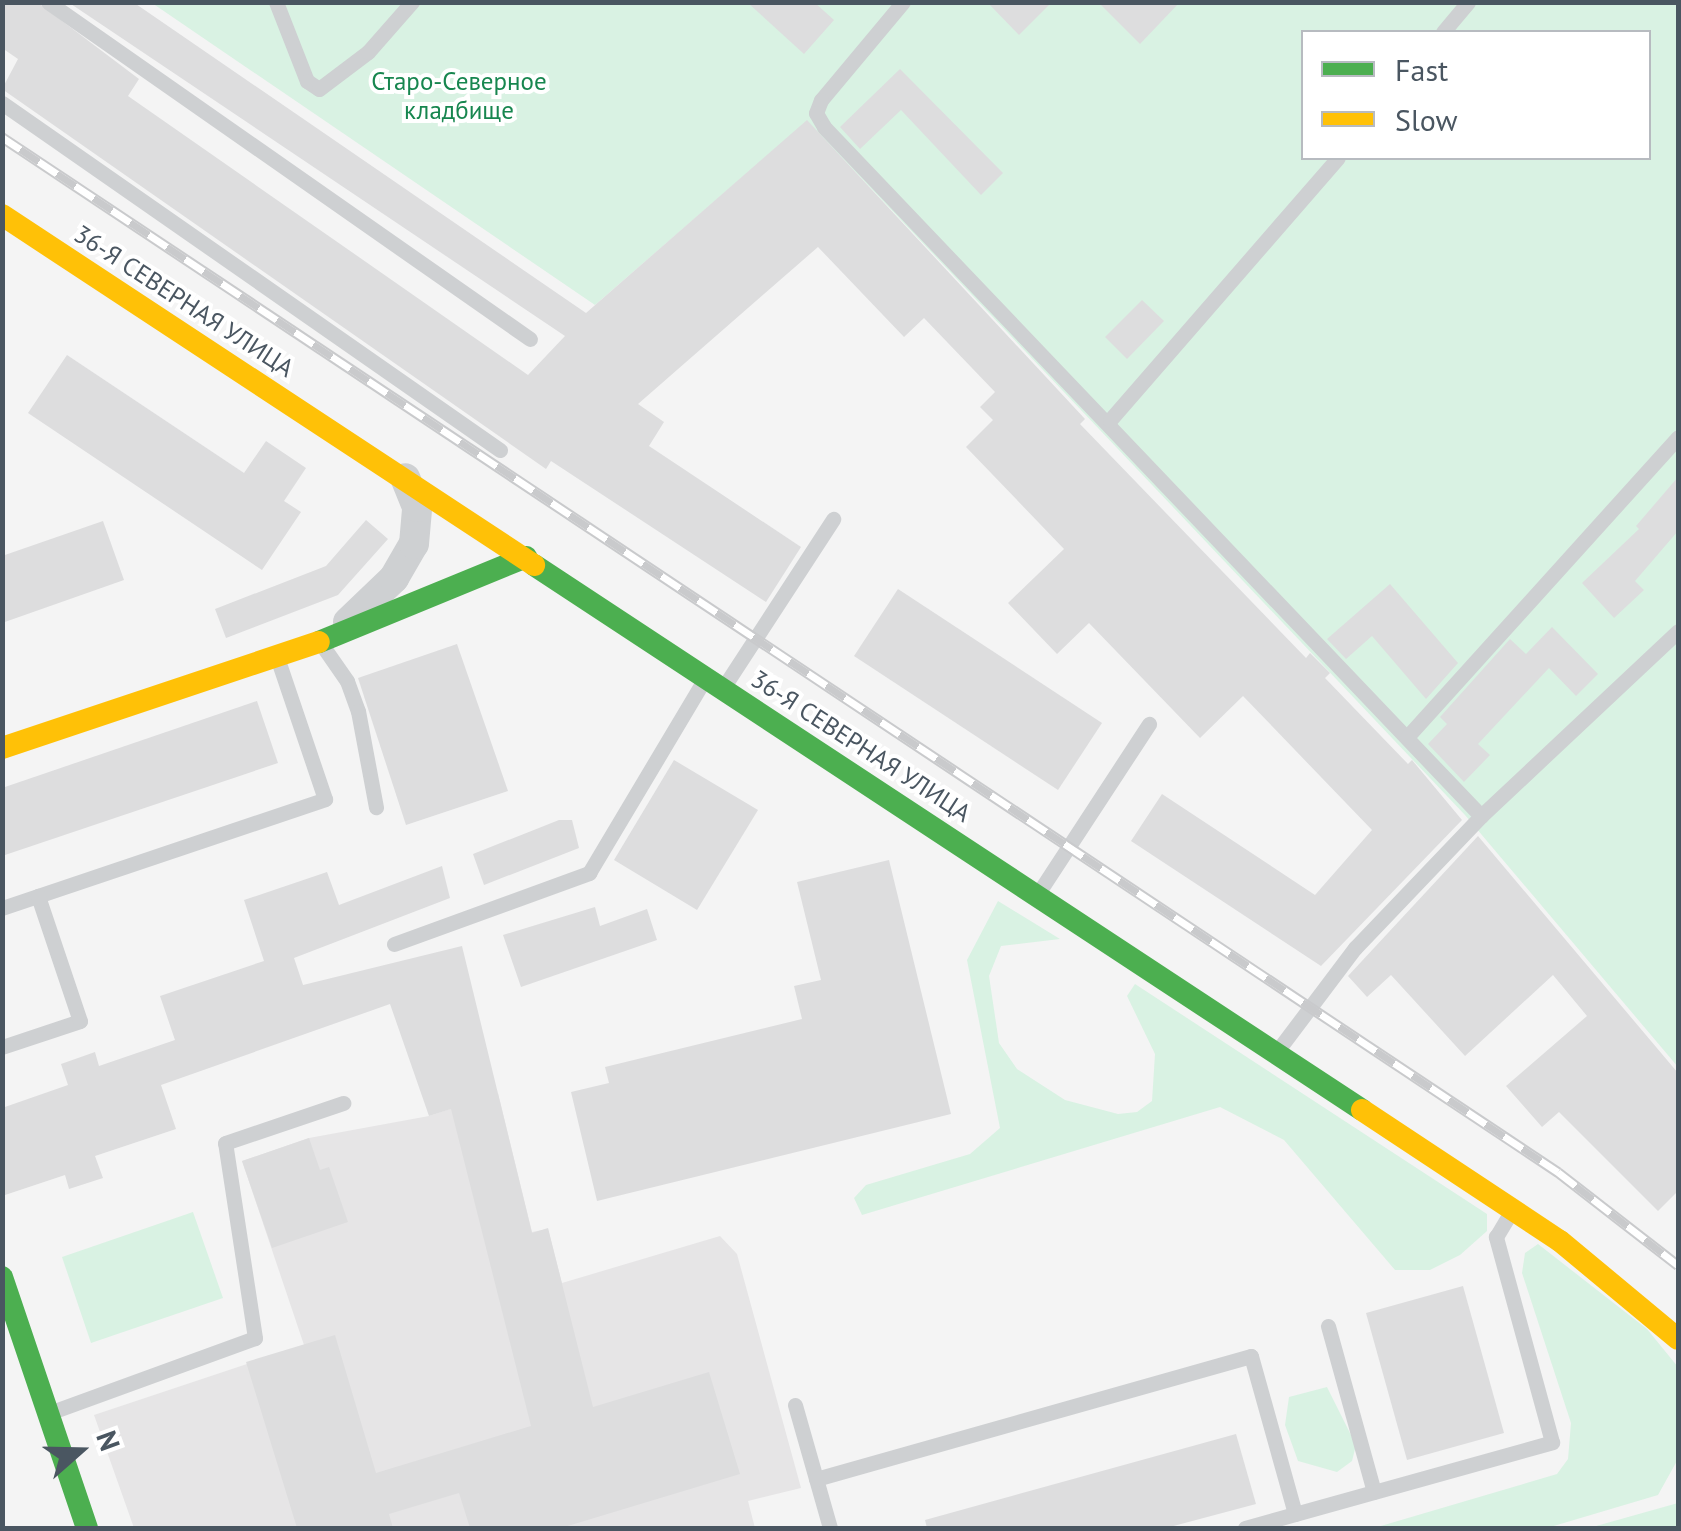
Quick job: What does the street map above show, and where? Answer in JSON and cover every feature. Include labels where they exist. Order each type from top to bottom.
[{"type":"main road","name":"36-Я СЕВЕРНАЯ УЛИЦА","points":[[2,215],[1512,1210],[1678,1338]]},
{"type":"main road","points":[[2,748],[278,659],[526,557]]},
{"type":"main road","points":[[2,1277],[87,1528]]},
{"type":"street","points":[[319,642],[362,612],[414,544],[417,507],[404,478]]},
{"type":"lane","points":[[48,2],[530,340]]},
{"type":"lane","points":[[276,2],[300,66],[320,89],[368,52],[412,2]]},
{"type":"lane","points":[[902,2],[816,113],[1481,816]]},
{"type":"lane","points":[[1445,30],[1468,2]]},
{"type":"lane","points":[[2,103],[500,450]]},
{"type":"lane","points":[[1110,420],[1336,160]]},
{"type":"lane","points":[[1407,737],[1678,437]]},
{"type":"lane","points":[[394,944],[588,873],[715,682],[833,519]]},
{"type":"lane","points":[[1276,1053],[1355,948],[1481,816],[1678,632]]},
{"type":"lane","points":[[319,642],[347,681],[358,712],[376,807]]},
{"type":"lane","points":[[2,908],[325,799],[278,659]]},
{"type":"lane","points":[[1037,895],[1149,724]]},
{"type":"lane","points":[[2,1047],[80,1021],[38,896]]},
{"type":"lane","points":[[49,1413],[255,1338],[225,1143],[342,1103]]},
{"type":"lane","points":[[1245,1528],[1552,1442],[1496,1237],[1512,1210]]},
{"type":"lane","points":[[1328,1326],[1374,1492]]},
{"type":"lane","points":[[816,1478],[1250,1356],[1295,1514]]},
{"type":"lane","points":[[796,1406],[830,1528]]},
{"type":"shaded area","points":[[498,1093],[532,1232],[548,1229],[562,1283],[720,1236],[737,1254],[801,1488],[748,1501],[755,1528],[134,1528],[94,1415],[304,1345],[242,1161],[309,1138],[429,1116]]},
{"type":"green space","name":"Старо-Северное кладбище","points":[[152,3],[1678,3],[1678,1067],[1465,815],[807,121],[595,305]]},
{"type":"green space","points":[[998,901],[1060,939],[1001,946],[989,976],[999,1043],[1017,1069],[1065,1100],[1118,1114],[1137,1112],[1152,1101],[1155,1054],[1127,996],[1135,984],[1487,1214],[1487,1231],[1460,1255],[1430,1270],[1395,1270],[1284,1140],[1220,1107],[862,1215],[854,1198],[866,1185],[970,1154],[1000,1128],[967,960]]},
{"type":"green space","points":[[193,1212],[223,1298],[91,1343],[62,1257]]},
{"type":"green space","points":[[1538,1244],[1647,1329],[1678,1367],[1678,1459],[1658,1495],[1547,1528],[1374,1528],[1557,1474],[1568,1459],[1571,1423],[1522,1273],[1525,1253]]},
{"type":"green space","points":[[1327,1387],[1356,1445],[1352,1461],[1337,1472],[1298,1461],[1285,1425],[1289,1397]]},
{"type":"green space","points":[[1678,1503],[1678,1528],[1589,1528]]},
{"type":"building","points":[[2,2],[37,2],[139,79],[128,96],[528,375],[565,336],[68,2],[133,2],[586,313],[807,120],[1085,419],[1080,424],[1306,658],[1310,653],[1330,673],[1325,678],[1408,764],[1412,760],[1462,820],[1321,966],[1131,841],[1162,794],[1315,895],[1372,830],[1243,696],[1200,738],[1089,623],[1057,654],[1008,603],[1064,549],[966,447],[993,420],[980,407],[995,392],[924,318],[904,337],[818,247],[638,404],[664,422],[649,446],[801,547],[766,602],[551,461],[546,469],[2,89],[18,59],[2,48]]},
{"type":"building","points":[[747,2],[814,2],[834,20],[804,54]]},
{"type":"building","points":[[987,2],[1052,2],[1019,35]]},
{"type":"building","points":[[1098,2],[1180,2],[1140,44]]},
{"type":"building","points":[[900,69],[1003,173],[981,195],[901,110],[860,149],[840,127]]},
{"type":"building","points":[[1142,300],[1164,321],[1127,359],[1105,337]]},
{"type":"building","points":[[67,355],[244,473],[266,441],[306,468],[284,501],[301,512],[262,570],[28,413]]},
{"type":"building","points":[[1678,477],[1678,531],[1635,581],[1644,590],[1614,618],[1582,583],[1639,529],[1636,526]]},
{"type":"building","points":[[366,520],[388,539],[338,595],[226,638],[215,609],[326,566]]},
{"type":"building","points":[[103,521],[124,580],[2,623],[2,556]]},
{"type":"building","points":[[1390,584],[1458,663],[1426,699],[1372,636],[1346,659],[1327,639]]},
{"type":"building","points":[[898,589],[1102,723],[1058,790],[854,656]]},
{"type":"building","points":[[1552,627],[1598,674],[1576,696],[1549,668],[1478,744],[1490,755],[1464,782],[1428,744],[1447,724],[1440,717],[1510,639],[1526,654]]},
{"type":"building","points":[[457,644],[508,791],[406,825],[358,678]]},
{"type":"building","points":[[257,701],[278,763],[2,856],[2,788]]},
{"type":"building","points":[[674,760],[758,810],[697,910],[614,860]]},
{"type":"building","points":[[559,820],[572,820],[579,848],[484,885],[473,854]]},
{"type":"building","points":[[1478,836],[1678,1073],[1678,1191],[1658,1211],[1559,1112],[1542,1127],[1506,1086],[1587,1016],[1553,975],[1465,1056],[1391,975],[1367,997],[1348,976]]},
{"type":"building","points":[[889,860],[951,1114],[597,1201],[571,1092],[609,1083],[605,1067],[802,1019],[794,986],[821,980],[797,882]]},
{"type":"building","points":[[442,866],[450,898],[294,958],[303,985],[462,946],[532,1233],[548,1228],[593,1407],[709,1372],[740,1474],[561,1528],[470,1528],[459,1493],[389,1514],[393,1528],[297,1528],[246,1362],[335,1335],[376,1473],[531,1426],[451,1109],[429,1116],[390,1004],[161,1085],[176,1129],[95,1156],[103,1178],[69,1189],[65,1175],[2,1196],[2,1108],[68,1085],[61,1064],[95,1052],[99,1066],[175,1040],[160,996],[264,961],[244,900],[327,872],[339,905]]},
{"type":"building","points":[[595,907],[600,926],[647,909],[657,940],[521,987],[503,935]]},
{"type":"building","points":[[309,1138],[320,1170],[329,1167],[348,1222],[272,1248],[242,1161]]},
{"type":"building","points":[[1463,1286],[1504,1433],[1407,1460],[1366,1313]]},
{"type":"building","points":[[1236,1434],[1256,1504],[1166,1528],[927,1528],[925,1520]]},
{"type":"railway","points":[[2,137],[1558,1172],[1678,1265]]},
{"type":"traffic: fast","points":[[319,642],[526,557]]},
{"type":"traffic: fast","points":[[534,565],[1362,1110]]},
{"type":"traffic: fast","points":[[2,1277],[87,1528]]},
{"type":"traffic: slow","points":[[2,215],[534,565]]},
{"type":"traffic: slow","points":[[2,748],[319,642]]},
{"type":"traffic: slow","points":[[1362,1110],[1560,1241],[1678,1339]]}]
